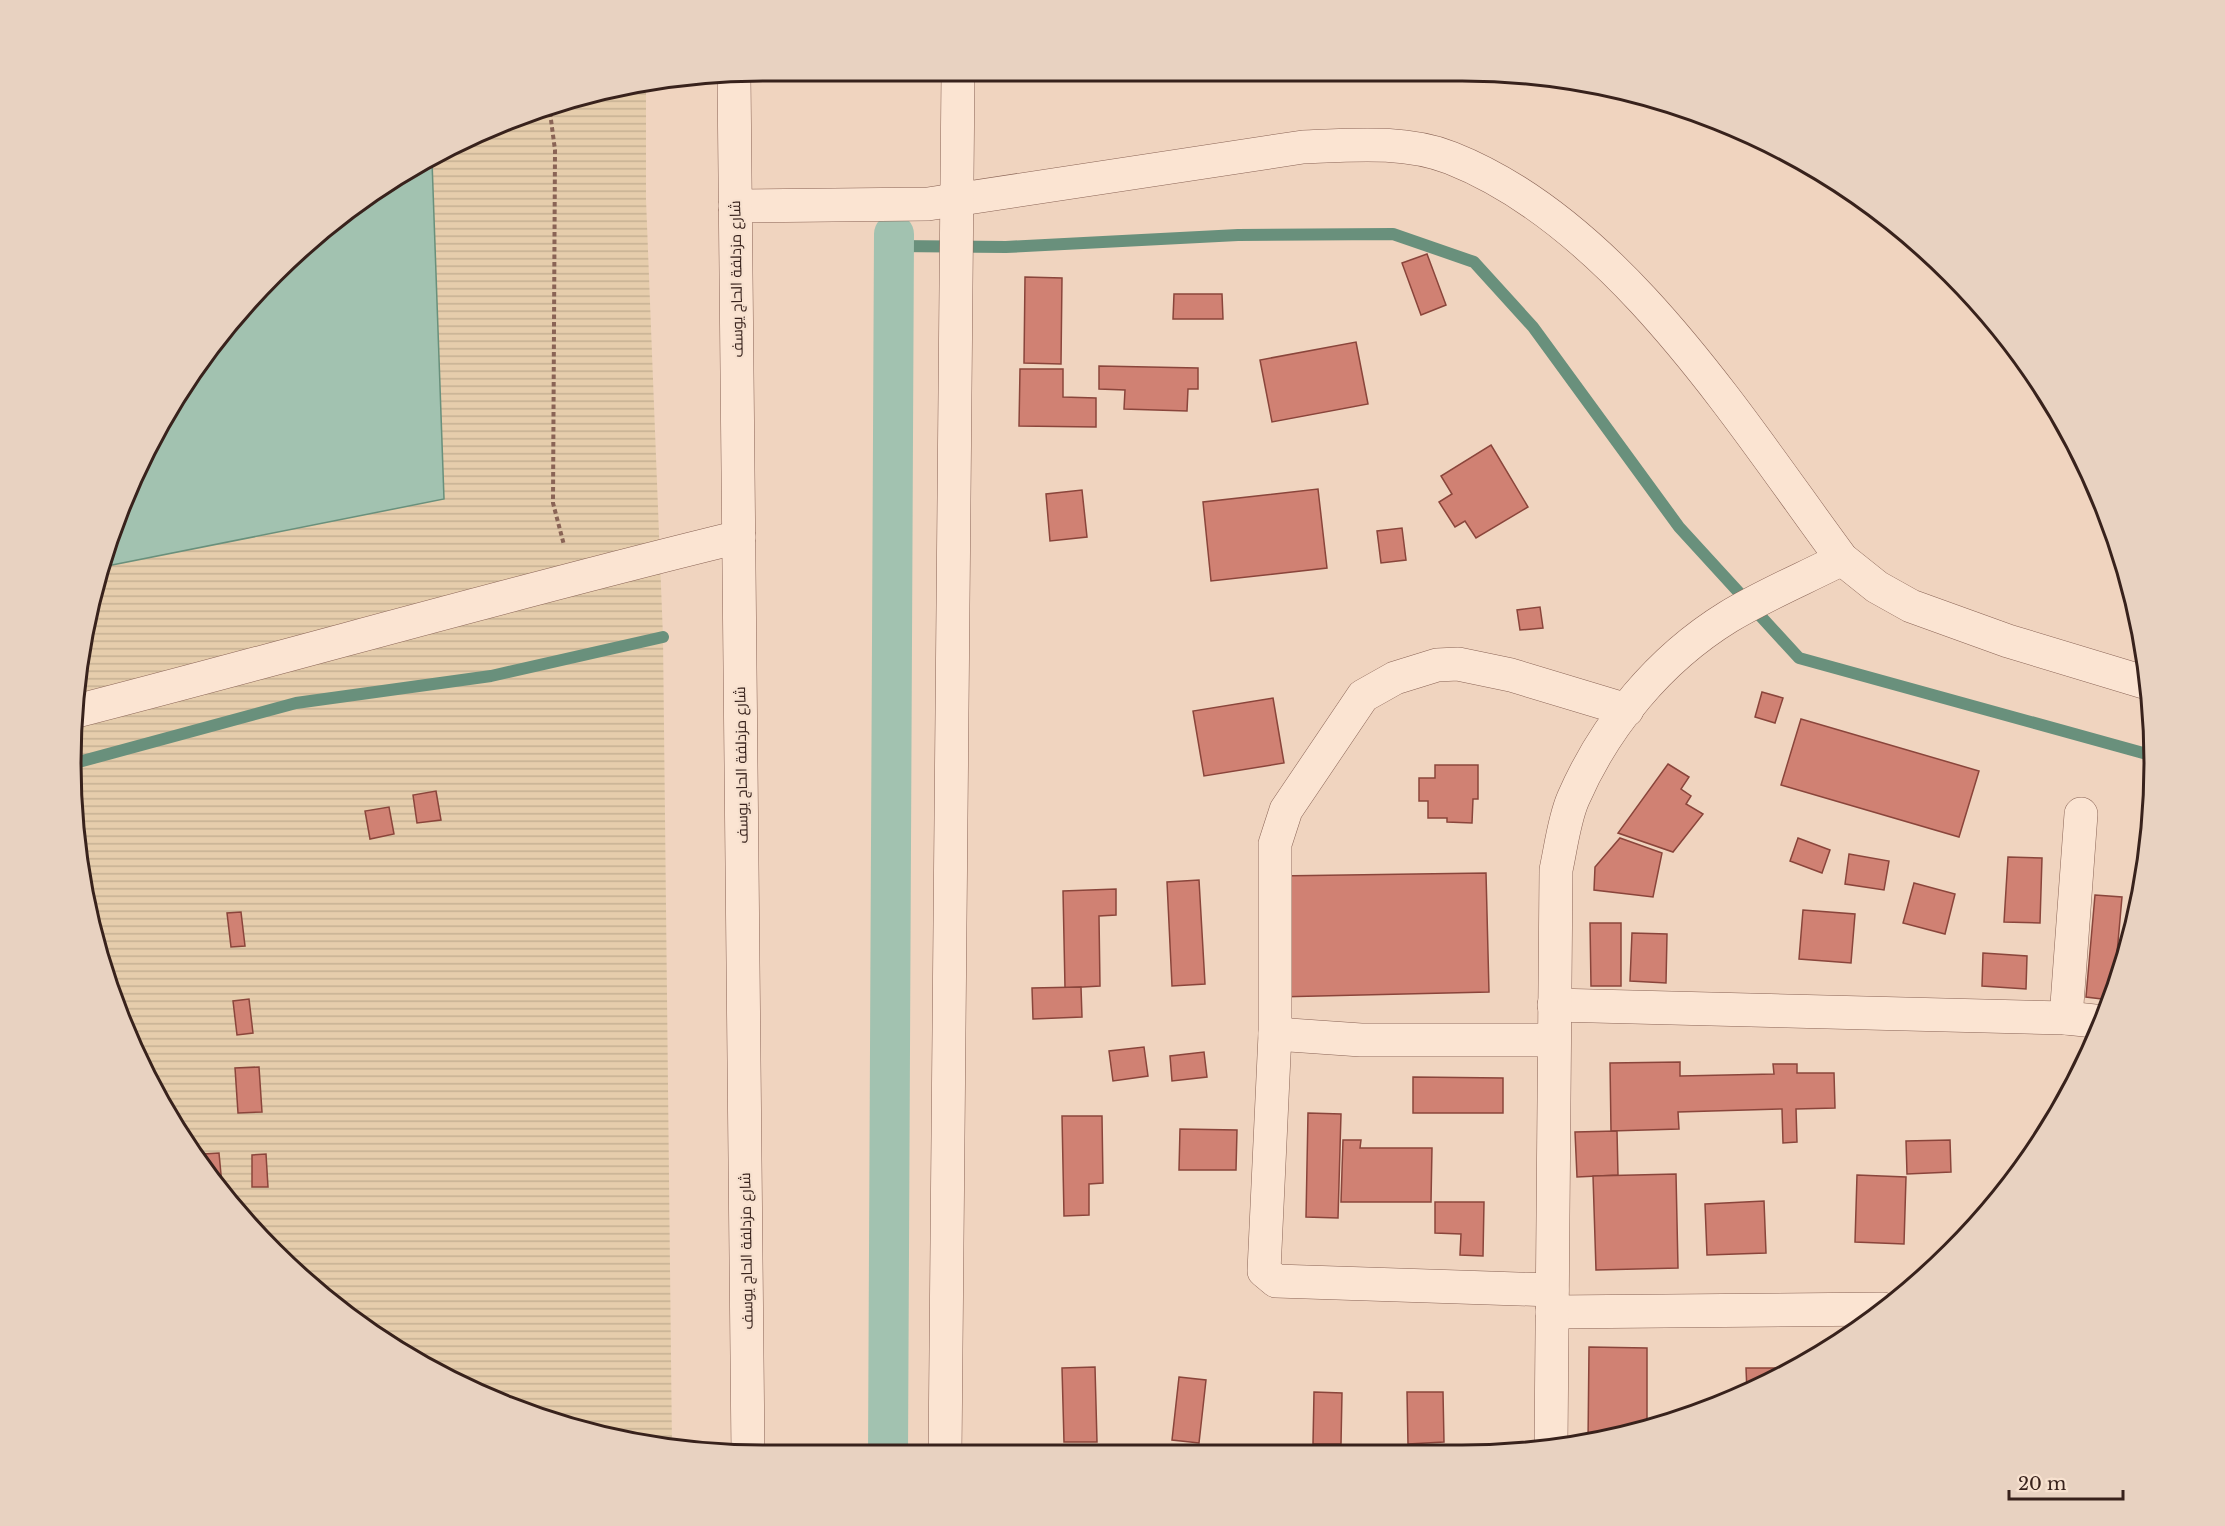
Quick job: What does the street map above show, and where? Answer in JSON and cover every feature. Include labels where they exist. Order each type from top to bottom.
[{"type":"street","points":[[945,1445],[958,81]]},
{"type":"street","name":"شارع مزدلفة الحاج يوسف","points":[[734,82],[748,1445]]},
{"type":"street","points":[[735,206],[928,204],[1304,147],[1366,144],[1407,147],[1451,158],[1521,194],[1582,241],[1633,291],[1680,342],[1842,559],[1877,587],[1911,606],[2008,641],[2139,681]]},
{"type":"street","points":[[83,708],[224,673],[572,577],[739,537]]},
{"type":"street","points":[[1551,1439],[1556,870],[1573,800],[1605,739],[1649,681],[1683,648],[1729,616],[1842,559]]},
{"type":"street","points":[[1627,710],[1511,675],[1458,664],[1437,665],[1395,678],[1363,696],[1286,810],[1275,844],[1275,1034],[1264,1271],[1269,1278],[1276,1281],[1552,1301],[1870,1309]]},
{"type":"street","points":[[2066,1018],[2081,814]]},
{"type":"street","points":[[1554,1005],[2066,1018],[2093,1021]]},
{"type":"street","points":[[1275,1034],[1361,1040],[1554,1040]]},
{"type":"path","points":[[550,115],[555,150],[553,503],[572,577]]},
{"type":"shaded area","points":[[646,91],[646,199],[663,637],[672,1439],[586,1422],[544,1409],[461,1375],[422,1354],[348,1304],[313,1276],[250,1213],[196,1142],[172,1104],[151,1065],[117,982],[94,896],[82,808],[81,763],[82,718],[94,630],[117,544],[151,461],[172,422],[196,384],[250,313],[313,250],[384,196],[422,172],[461,151],[544,117],[586,104]]},
{"type":"shaded area","points":[[432,167],[444,499],[110,565],[133,502],[172,422],[196,384],[250,313],[313,250],[384,196]]},
{"type":"building","points":[[1427,254],[1446,305],[1421,315],[1402,263]]},
{"type":"building","points":[[1025,277],[1062,278],[1061,364],[1024,363]]},
{"type":"building","points":[[1174,294],[1222,294],[1223,319],[1173,319]]},
{"type":"building","points":[[1356,342],[1368,404],[1272,422],[1260,360]]},
{"type":"building","points":[[1099,366],[1198,368],[1198,389],[1188,389],[1187,411],[1124,409],[1125,390],[1099,389]]},
{"type":"building","points":[[1020,369],[1063,369],[1063,397],[1096,398],[1096,427],[1019,426]]},
{"type":"building","points":[[1491,445],[1528,507],[1476,538],[1465,521],[1455,527],[1439,502],[1452,494],[1441,476]]},
{"type":"building","points":[[1318,489],[1327,568],[1211,581],[1203,502]]},
{"type":"building","points":[[1082,490],[1087,537],[1050,541],[1046,494]]},
{"type":"building","points":[[1402,528],[1406,560],[1381,563],[1377,531]]},
{"type":"building","points":[[1540,607],[1543,628],[1520,630],[1517,610]]},
{"type":"building","points":[[1762,692],[1783,698],[1775,723],[1755,717]]},
{"type":"building","points":[[1273,698],[1284,763],[1204,776],[1193,711]]},
{"type":"building","points":[[1801,719],[1979,771],[1959,837],[1781,785]]},
{"type":"building","points":[[1668,764],[1689,777],[1681,789],[1691,796],[1686,804],[1703,814],[1673,852],[1618,833]]},
{"type":"building","points":[[1435,765],[1478,765],[1478,799],[1473,799],[1472,823],[1447,822],[1447,818],[1428,818],[1428,801],[1419,801],[1419,778],[1435,778]]},
{"type":"building","points":[[436,791],[441,820],[417,823],[413,795]]},
{"type":"building","points":[[389,807],[394,834],[370,839],[365,811]]},
{"type":"building","points":[[1620,838],[1662,853],[1653,897],[1594,890],[1595,867]]},
{"type":"building","points":[[1798,838],[1830,850],[1822,873],[1790,861]]},
{"type":"building","points":[[1849,854],[1889,861],[1884,890],[1845,884]]},
{"type":"building","points":[[2008,857],[2042,858],[2040,923],[2004,922]]},
{"type":"building","points":[[1486,873],[1489,992],[1276,997],[1276,876]]},
{"type":"building","points":[[1199,880],[1205,984],[1172,986],[1167,882]]},
{"type":"building","points":[[1914,883],[1955,894],[1945,934],[1903,923]]},
{"type":"building","points":[[1116,889],[1116,915],[1099,916],[1100,986],[1065,988],[1063,891]]},
{"type":"building","points":[[2095,895],[2122,897],[2117,953],[2108,982],[2102,999],[2086,997]]},
{"type":"building","points":[[1803,910],[1855,914],[1851,963],[1799,959]]},
{"type":"building","points":[[241,912],[245,946],[231,947],[227,913]]},
{"type":"building","points":[[1590,923],[1621,923],[1621,986],[1591,986]]},
{"type":"building","points":[[1632,933],[1667,934],[1666,983],[1630,981]]},
{"type":"building","points":[[1983,953],[2027,956],[2026,989],[1982,986]]},
{"type":"building","points":[[1081,987],[1082,1017],[1033,1019],[1032,988]]},
{"type":"building","points":[[249,999],[253,1033],[237,1035],[233,1001]]},
{"type":"building","points":[[1144,1047],[1148,1076],[1113,1081],[1109,1051]]},
{"type":"building","points":[[1204,1052],[1207,1077],[1172,1081],[1170,1056]]},
{"type":"building","points":[[1680,1062],[1680,1076],[1774,1074],[1773,1064],[1797,1064],[1797,1073],[1834,1073],[1835,1108],[1796,1109],[1797,1142],[1783,1143],[1782,1109],[1678,1112],[1679,1129],[1611,1131],[1610,1063]]},
{"type":"building","points":[[259,1067],[262,1112],[238,1113],[235,1068]]},
{"type":"building","points":[[1413,1077],[1503,1078],[1503,1113],[1413,1113]]},
{"type":"building","points":[[1308,1113],[1341,1114],[1338,1218],[1306,1217]]},
{"type":"building","points":[[1062,1116],[1102,1116],[1103,1183],[1089,1184],[1089,1215],[1064,1216]]},
{"type":"building","points":[[1180,1129],[1237,1130],[1236,1170],[1179,1170]]},
{"type":"building","points":[[1617,1131],[1618,1175],[1577,1177],[1575,1132]]},
{"type":"building","points":[[1343,1140],[1361,1140],[1360,1148],[1432,1148],[1431,1202],[1341,1202]]},
{"type":"building","points":[[1950,1140],[1951,1172],[1907,1174],[1906,1141]]},
{"type":"building","points":[[219,1153],[221,1177],[205,1154]]},
{"type":"building","points":[[266,1154],[268,1187],[252,1187],[252,1155]]},
{"type":"building","points":[[1676,1174],[1678,1268],[1596,1270],[1593,1176]]},
{"type":"building","points":[[1857,1175],[1906,1177],[1904,1244],[1855,1242]]},
{"type":"building","points":[[1764,1201],[1766,1253],[1707,1255],[1705,1204]]},
{"type":"building","points":[[1435,1202],[1484,1202],[1483,1256],[1460,1255],[1461,1234],[1435,1233]]},
{"type":"building","points":[[1589,1347],[1647,1348],[1647,1420],[1588,1433]]},
{"type":"building","points":[[1095,1367],[1097,1442],[1064,1442],[1062,1368]]},
{"type":"building","points":[[1746,1368],[1777,1368],[1764,1375],[1747,1383]]},
{"type":"building","points":[[1179,1377],[1206,1380],[1199,1443],[1172,1440]]},
{"type":"building","points":[[1314,1392],[1342,1393],[1341,1444],[1313,1444]]},
{"type":"building","points":[[1407,1392],[1443,1392],[1444,1442],[1408,1444]]},
{"type":"waterway","points":[[888,1445],[894,234]]},
{"type":"waterway","points":[[894,246],[1006,247],[1238,235],[1393,234],[1474,262],[1533,327],[1679,527],[1799,658],[2144,753]]},
{"type":"waterway","points":[[81,761],[296,703],[491,676],[663,637]]}]
